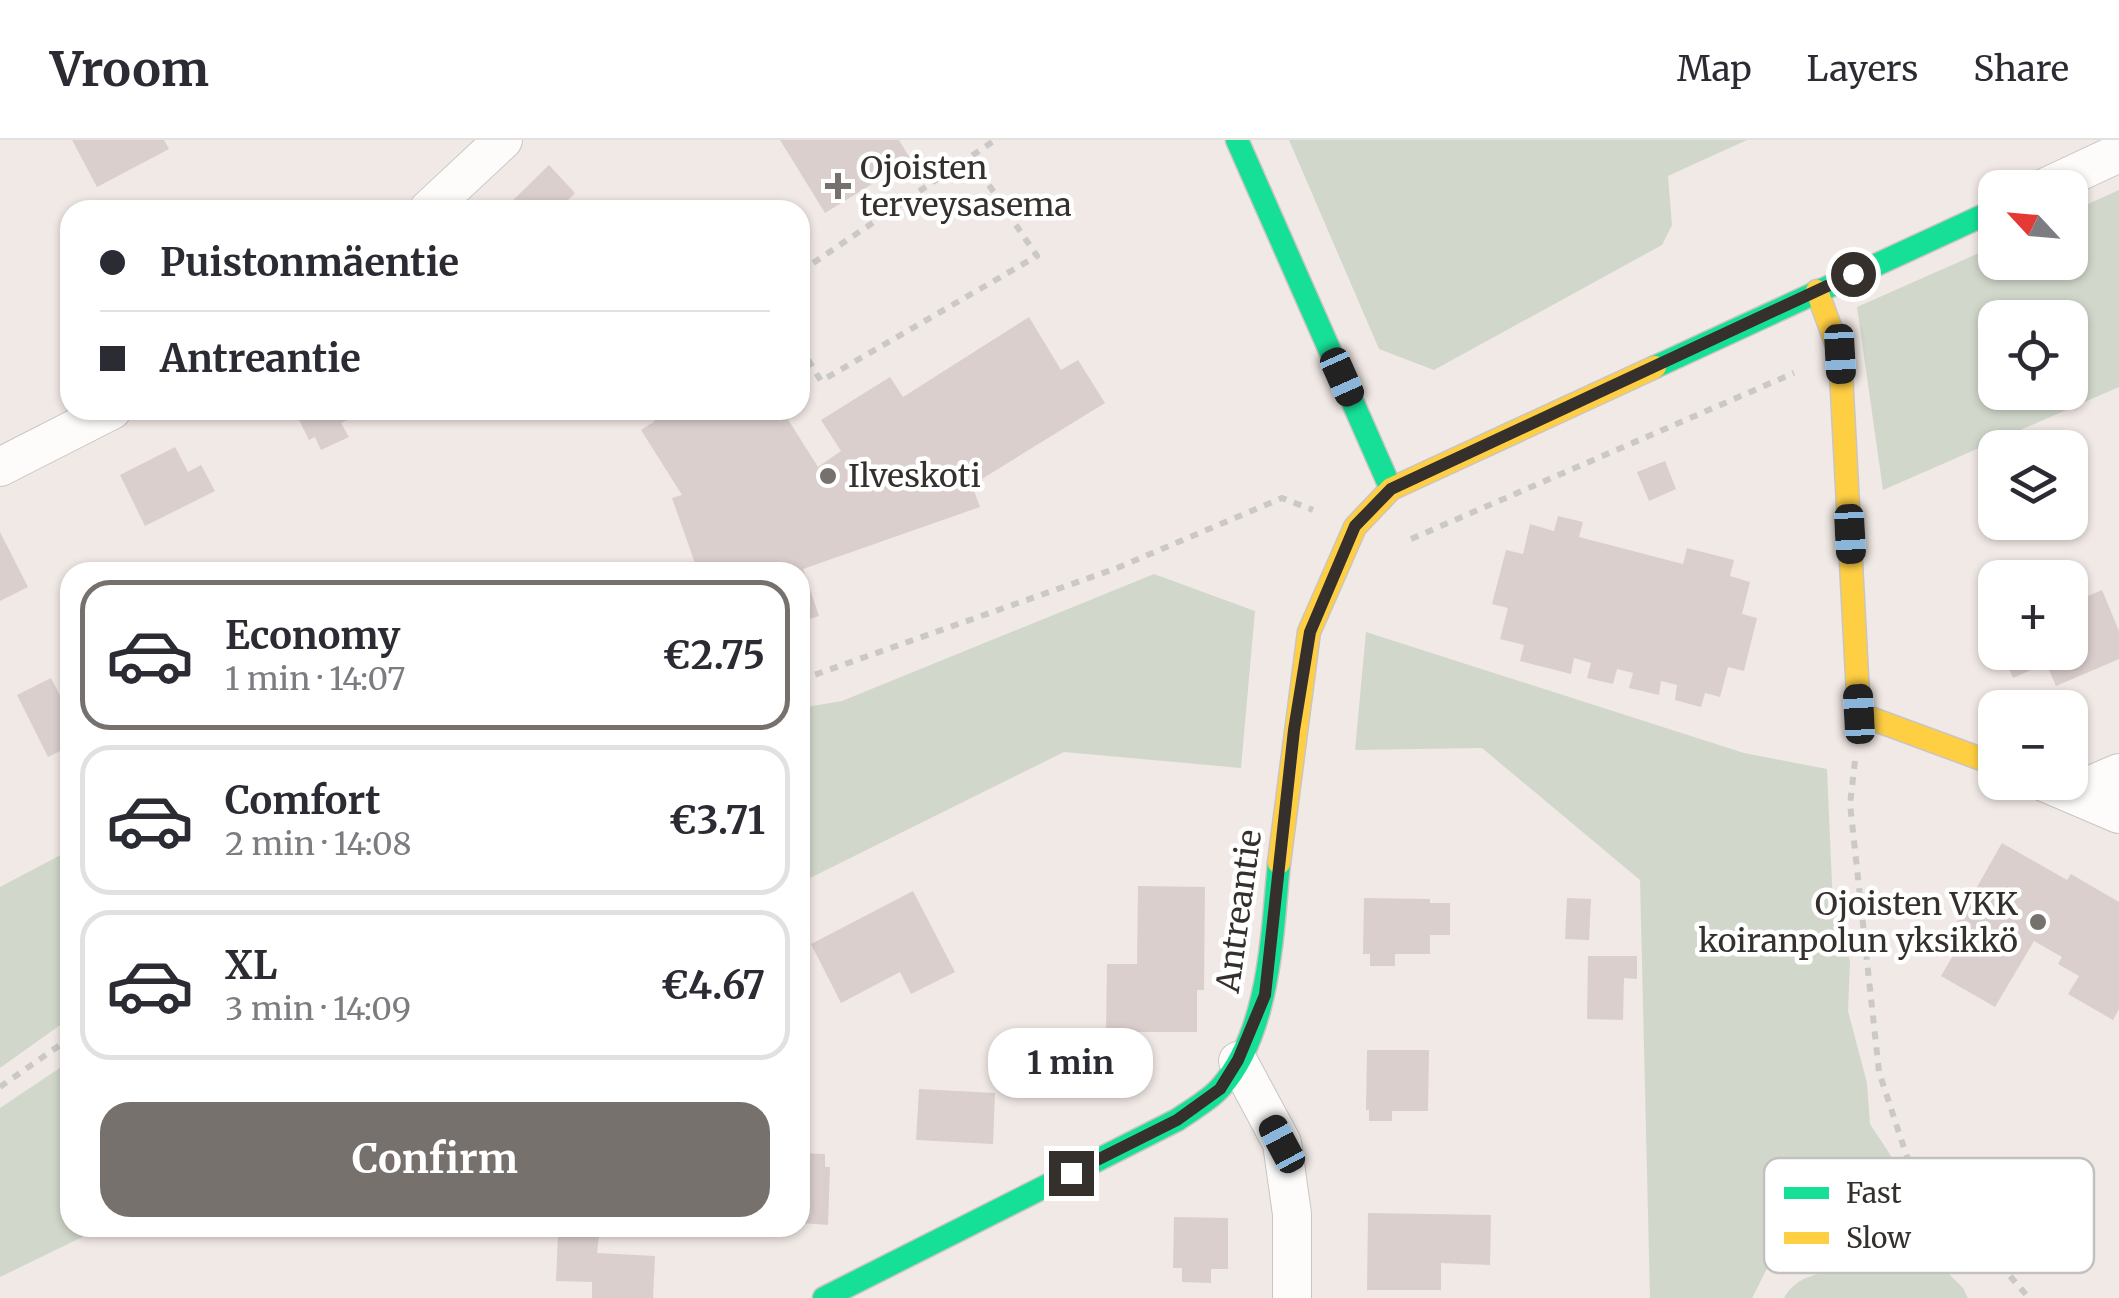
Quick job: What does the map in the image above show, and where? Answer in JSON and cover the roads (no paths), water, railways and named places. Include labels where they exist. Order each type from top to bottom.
[{"type":"street","points":[[439,200],[503,140]]},
{"type":"street","points":[[1237,140],[1391,489],[1978,218]]},
{"type":"street","points":[[2083,170],[2119,153]]},
{"type":"street","points":[[1817,291],[1840,354],[1859,714],[1978,758]]},
{"type":"street","points":[[0,467],[92,420]]},
{"type":"street","name":"Antreantie","points":[[824,1298],[1177,1120],[1220,1089],[1238,1060],[1265,995],[1294,730],[1310,632],[1355,526],[1391,489]]},
{"type":"street","points":[[2088,781],[2119,773]]},
{"type":"street","points":[[2086,800],[2119,814]]},
{"type":"street","points":[[1238,1060],[1282,1144],[1292,1214],[1292,1298]]},
{"type":"place","name":"Ojoisten terveysasema","points":[[838,186]]},
{"type":"place","name":"Ilveskoti","points":[[828,476]]},
{"type":"place","name":"Ojoisten VKK koiranpolun yksikkö","points":[[2038,922]]}]
